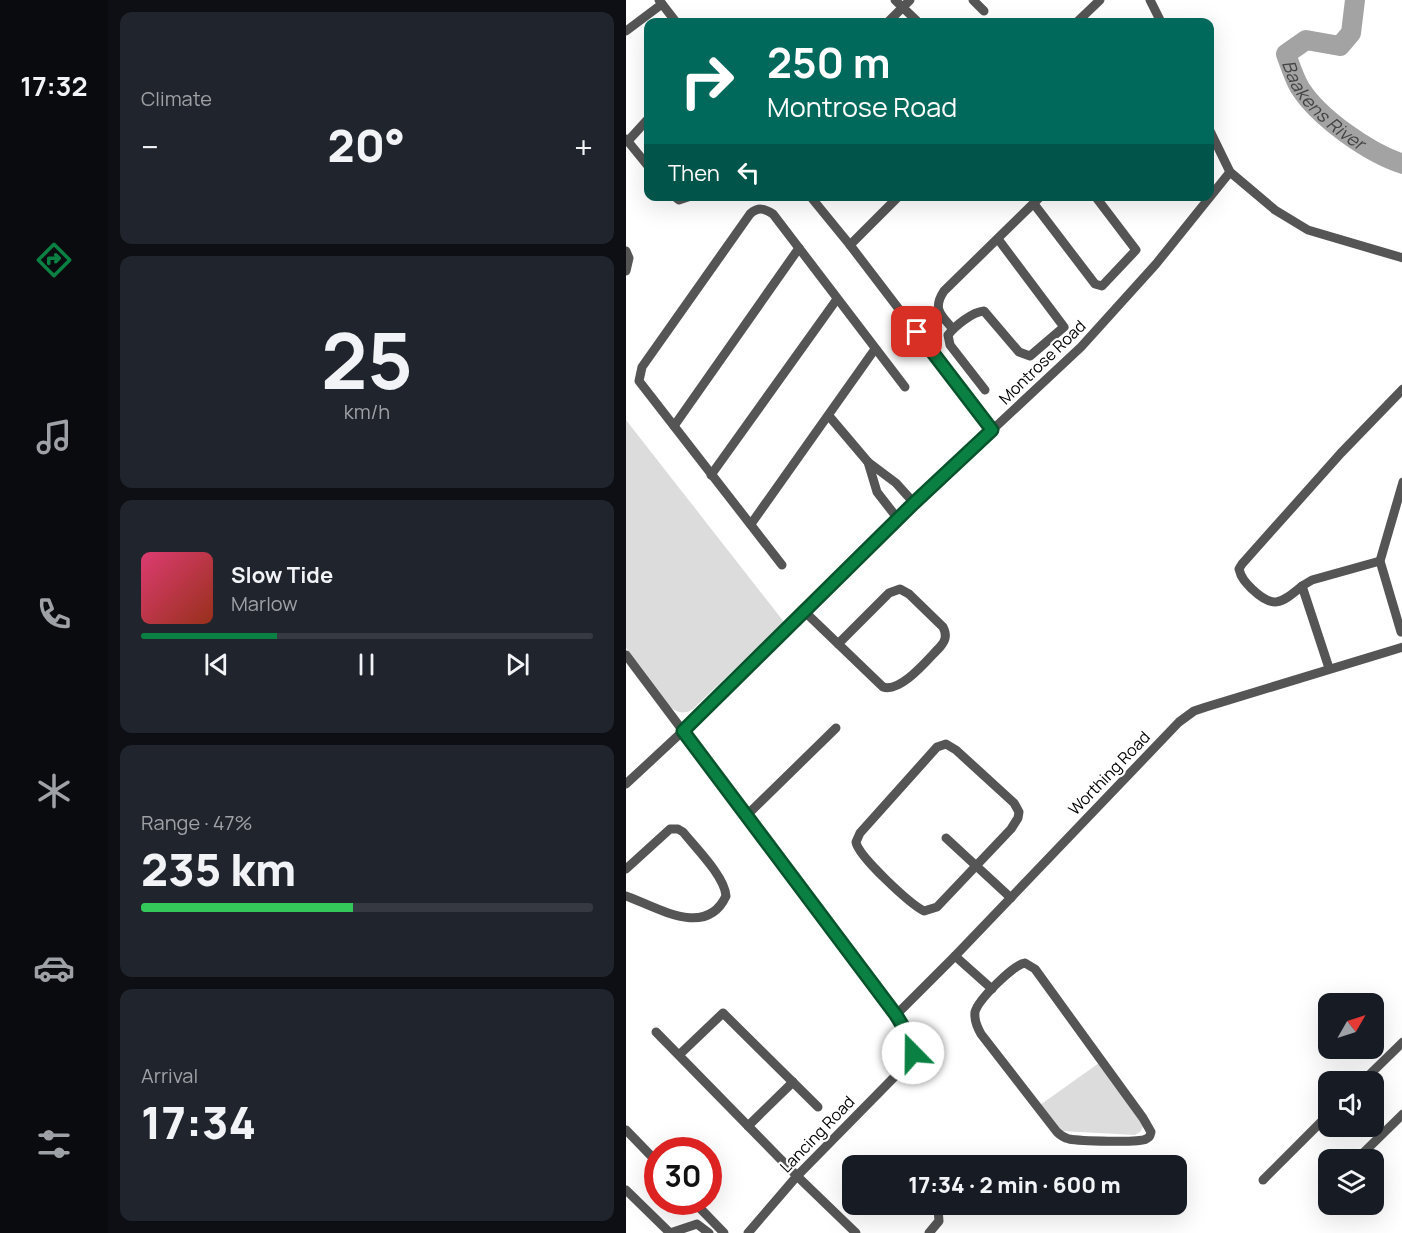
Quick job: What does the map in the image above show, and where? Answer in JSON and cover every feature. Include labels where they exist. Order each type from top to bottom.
[{"type":"street","points":[[896,0],[906,4],[915,18]]},
{"type":"street","points":[[973,0],[984,11]]},
{"type":"street","points":[[1081,18],[1100,0]]},
{"type":"street","points":[[1150,0],[1159,18]]},
{"type":"street","points":[[626,31],[660,2],[673,18]]},
{"type":"street","points":[[892,18],[906,4]]},
{"type":"street","points":[[644,123],[627,140],[644,161]]},
{"type":"street","points":[[1214,139],[1230,172],[1275,210],[1308,230],[1403,258]]},
{"type":"street","name":"Montrose Road","points":[[1214,192],[1230,172]]},
{"type":"street","points":[[814,201],[992,430]]},
{"type":"street","points":[[850,245],[894,201]]},
{"type":"street","points":[[953,329],[941,315],[938,300],[944,291],[1037,201]]},
{"type":"street","points":[[1034,204],[1095,284],[1102,286],[1136,250],[1100,201]]},
{"type":"street","name":"Montrose Road","points":[[626,784],[805,612],[914,503],[1081,347],[1156,264],[1207,201]]},
{"type":"street","points":[[782,565],[639,381],[642,367],[750,214],[755,210],[766,210],[773,214],[905,387]]},
{"type":"street","points":[[985,390],[950,345],[948,335],[953,329],[984,311],[1019,352],[1030,356],[1064,327],[998,239]]},
{"type":"street","points":[[674,426],[799,248]]},
{"type":"street","points":[[626,251],[629,258],[626,271]]},
{"type":"street","points":[[712,475],[837,299]]},
{"type":"street","points":[[917,332],[941,315]]},
{"type":"street","points":[[751,525],[875,349]]},
{"type":"street","points":[[1380,561],[1312,580],[1287,598],[1271,602],[1264,600],[1245,583],[1239,569],[1333,461],[1403,389]]},
{"type":"street","points":[[829,416],[868,462],[896,483],[914,503]]},
{"type":"street","points":[[868,462],[877,492],[898,519]]},
{"type":"street","points":[[1401,632],[1380,561],[1403,482]]},
{"type":"street","points":[[1302,585],[1329,668]]},
{"type":"street","points":[[805,612],[838,644],[883,687],[888,689],[902,683],[940,647],[946,634],[943,627],[909,594],[900,589],[889,593],[838,644]]},
{"type":"street","name":"Worthing Road","points":[[896,1015],[1179,722],[1194,711],[1403,647]]},
{"type":"street","points":[[626,655],[896,1015]]},
{"type":"street","points":[[746,816],[836,728]]},
{"type":"street","points":[[946,744],[956,750],[1014,803],[1019,812],[1011,829],[975,867],[937,907],[924,911],[911,903],[862,855],[856,846],[860,833],[942,745],[946,744]]},
{"type":"street","points":[[626,869],[670,829],[678,829],[683,832],[716,874],[724,887],[726,896],[720,907],[708,916],[693,919],[626,896]]},
{"type":"street","points":[[946,838],[1011,898]]},
{"type":"street","points":[[955,956],[992,989]]},
{"type":"street","points":[[1025,963],[1032,966],[1143,1118],[1151,1132],[1149,1137],[1144,1140],[1123,1141],[1068,1139],[1056,1132],[977,1028],[976,1008],[992,989],[1019,964],[1025,963]]},
{"type":"street","points":[[679,1055],[723,1013],[818,1107]]},
{"type":"street","name":"Lancing Road","points":[[748,1233],[797,1176],[912,1059],[913,1049],[910,1038],[896,1015]]},
{"type":"street","points":[[656,1032],[856,1233]]},
{"type":"street","points":[[1373,1071],[1403,1042]]},
{"type":"street","points":[[748,1126],[793,1082]]},
{"type":"street","points":[[1367,1149],[1403,1114]]},
{"type":"street","points":[[1263,1180],[1318,1125]]},
{"type":"street","points":[[626,1130],[644,1148]]},
{"type":"street","points":[[626,1190],[670,1233],[678,1232],[692,1224],[700,1215]]},
{"type":"street","points":[[707,1215],[724,1233]]},
{"type":"street","points":[[929,1233],[939,1221],[938,1215]]},
{"type":"street","points":[[692,1224],[703,1227],[709,1233]]},
{"type":"shaded area","points":[[626,420],[784,622],[693,709],[684,713],[669,706],[626,648]]},
{"type":"shaded area","points":[[1099,1063],[1143,1126],[1141,1131],[1135,1135],[1061,1131],[1040,1105]]},
{"type":"waterway","name":"Baakens River","points":[[1355,0],[1351,33],[1340,46],[1306,40],[1286,54],[1300,88],[1319,111],[1360,143],[1403,164]]},
{"type":"route","points":[[913,1053],[910,1038],[896,1015],[683,731],[914,503],[992,430],[917,332]]}]
